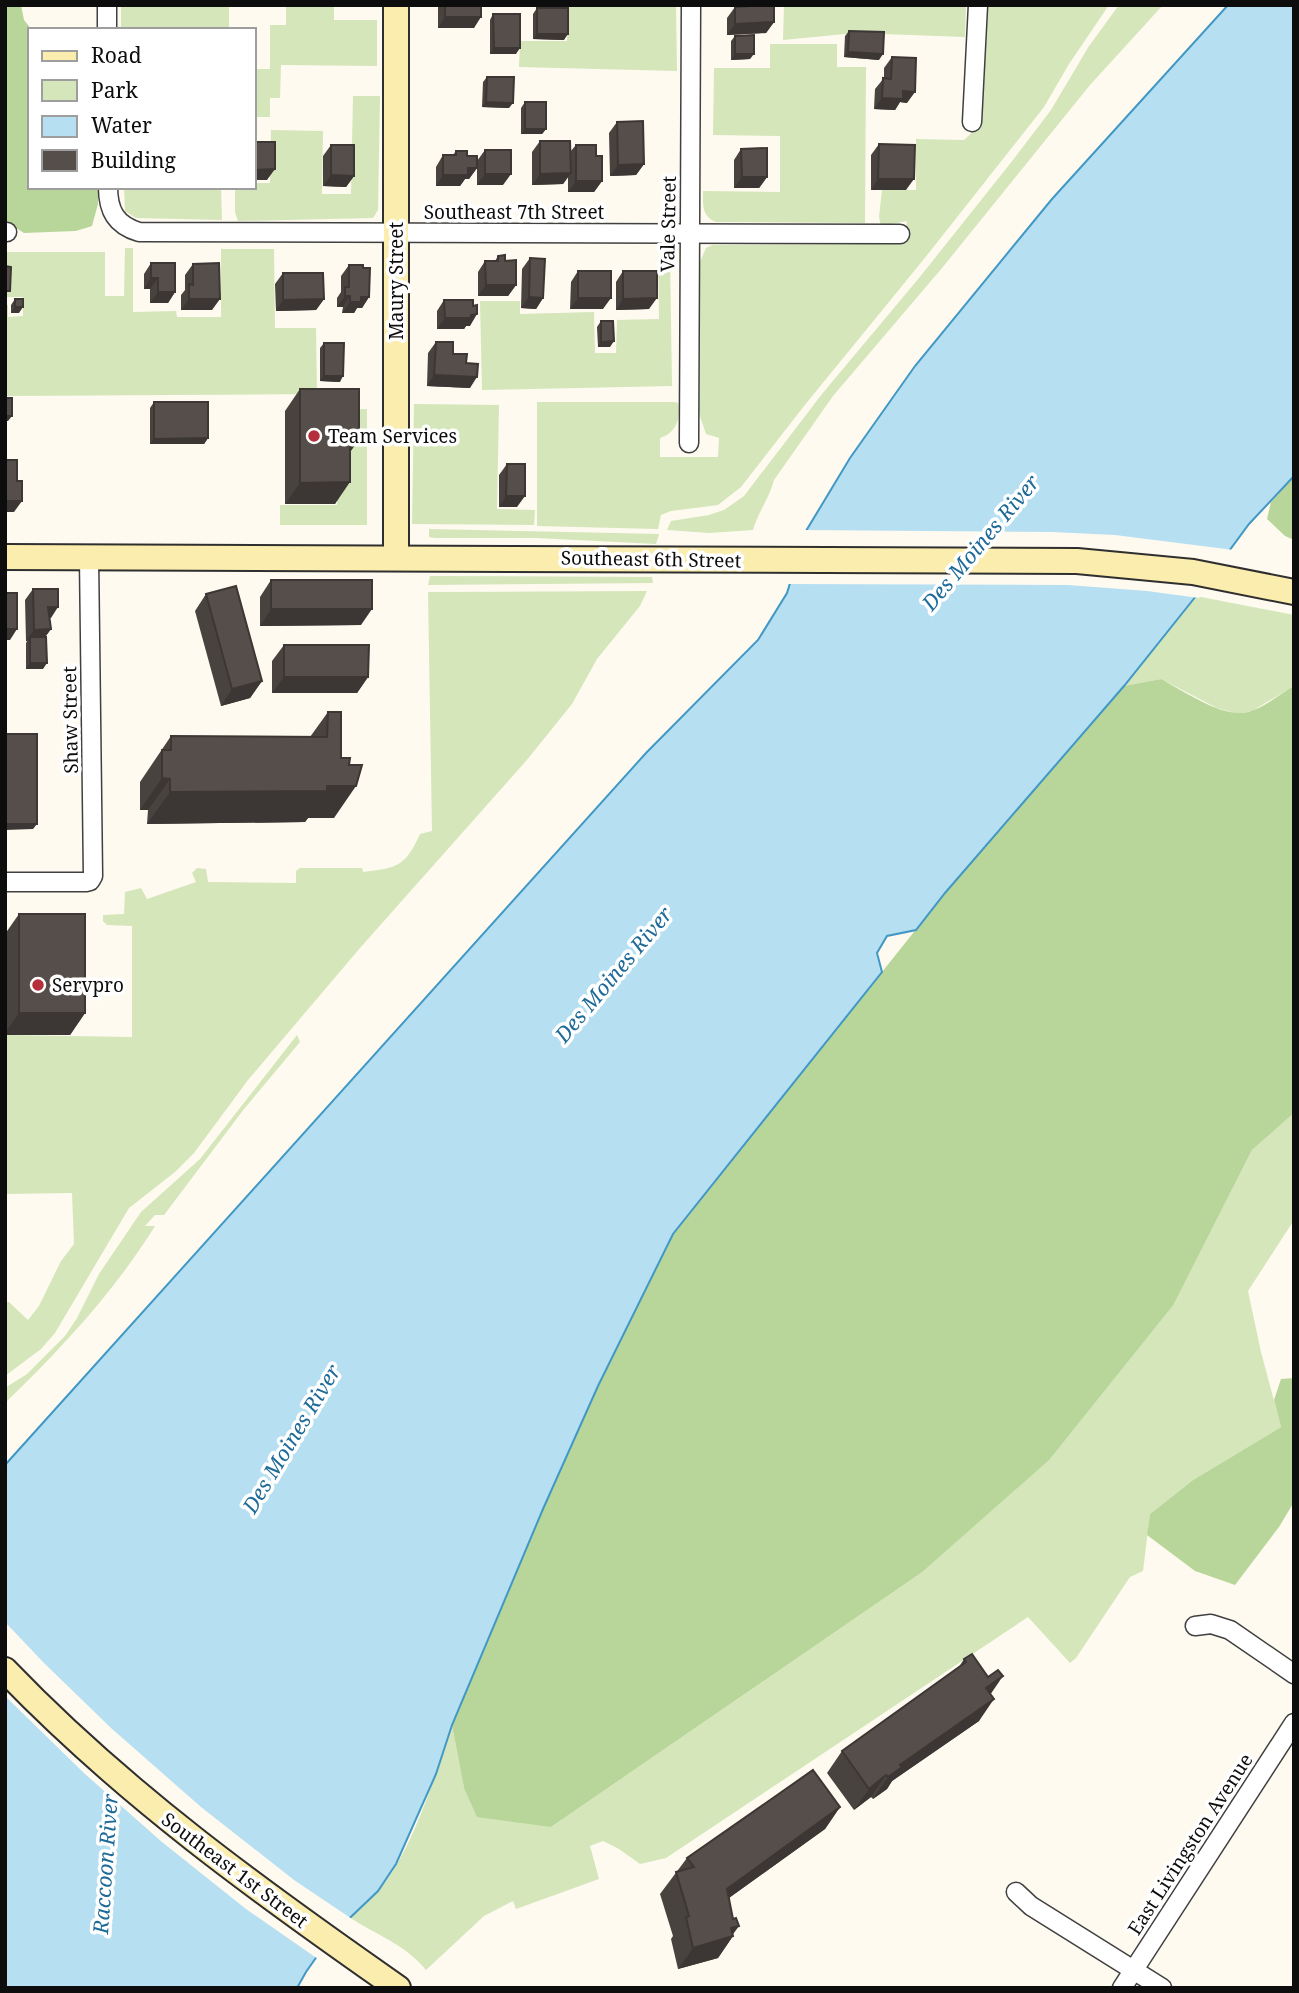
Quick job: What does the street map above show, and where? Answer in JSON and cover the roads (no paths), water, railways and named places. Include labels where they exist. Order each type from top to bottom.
[{"type":"main road","name":"Maury Street","points":[[396,5],[396,557]]},
{"type":"main road","name":"Southeast 6th Street","points":[[5,557],[1077,561],[1193,572],[1294,592]]},
{"type":"main road","name":"Southeast 1st Street","points":[[5,1671],[79,1742],[185,1833],[283,1907],[398,1988]]},
{"type":"street","points":[[107,5],[107,28]]},
{"type":"street","name":"Vale Street","points":[[689,443],[691,5]]},
{"type":"street","points":[[972,122],[978,5]]},
{"type":"street","name":"Southeast 7th Street","points":[[108,189],[108,201],[117,222],[128,229],[154,233],[900,234]]},
{"type":"street","name":"Shaw Street","points":[[5,882],[90,881],[93,876],[89,557]]},
{"type":"street","points":[[1195,1626],[1211,1624],[1230,1630],[1294,1674]]},
{"type":"street","name":"East Livingston Avenue","points":[[1122,1988],[1294,1723]]},
{"type":"street","points":[[1016,1892],[1031,1906],[1162,1988]]},
{"type":"water","points":[[1228,5],[1294,5],[1294,476],[1249,524],[1124,686],[916,930],[887,936],[877,953],[882,972],[673,1234],[598,1386],[543,1509],[452,1725],[436,1774],[396,1864],[378,1891],[332,1935],[297,1988],[5,1988],[5,1465],[646,753],[758,640],[787,593],[806,531],[850,458],[915,366],[1052,199]]},
{"type":"place","name":"Team Services","points":[[314,436]]},
{"type":"place","name":"Servpro","points":[[38,985]]},
{"type":"water label","name":"Des Moines River","points":[[981,543]]},
{"type":"water label","name":"Des Moines River","points":[[614,975]]},
{"type":"water label","name":"Des Moines River","points":[[292,1439]]},
{"type":"water label","name":"Raccoon River","points":[[106,1864]]}]
